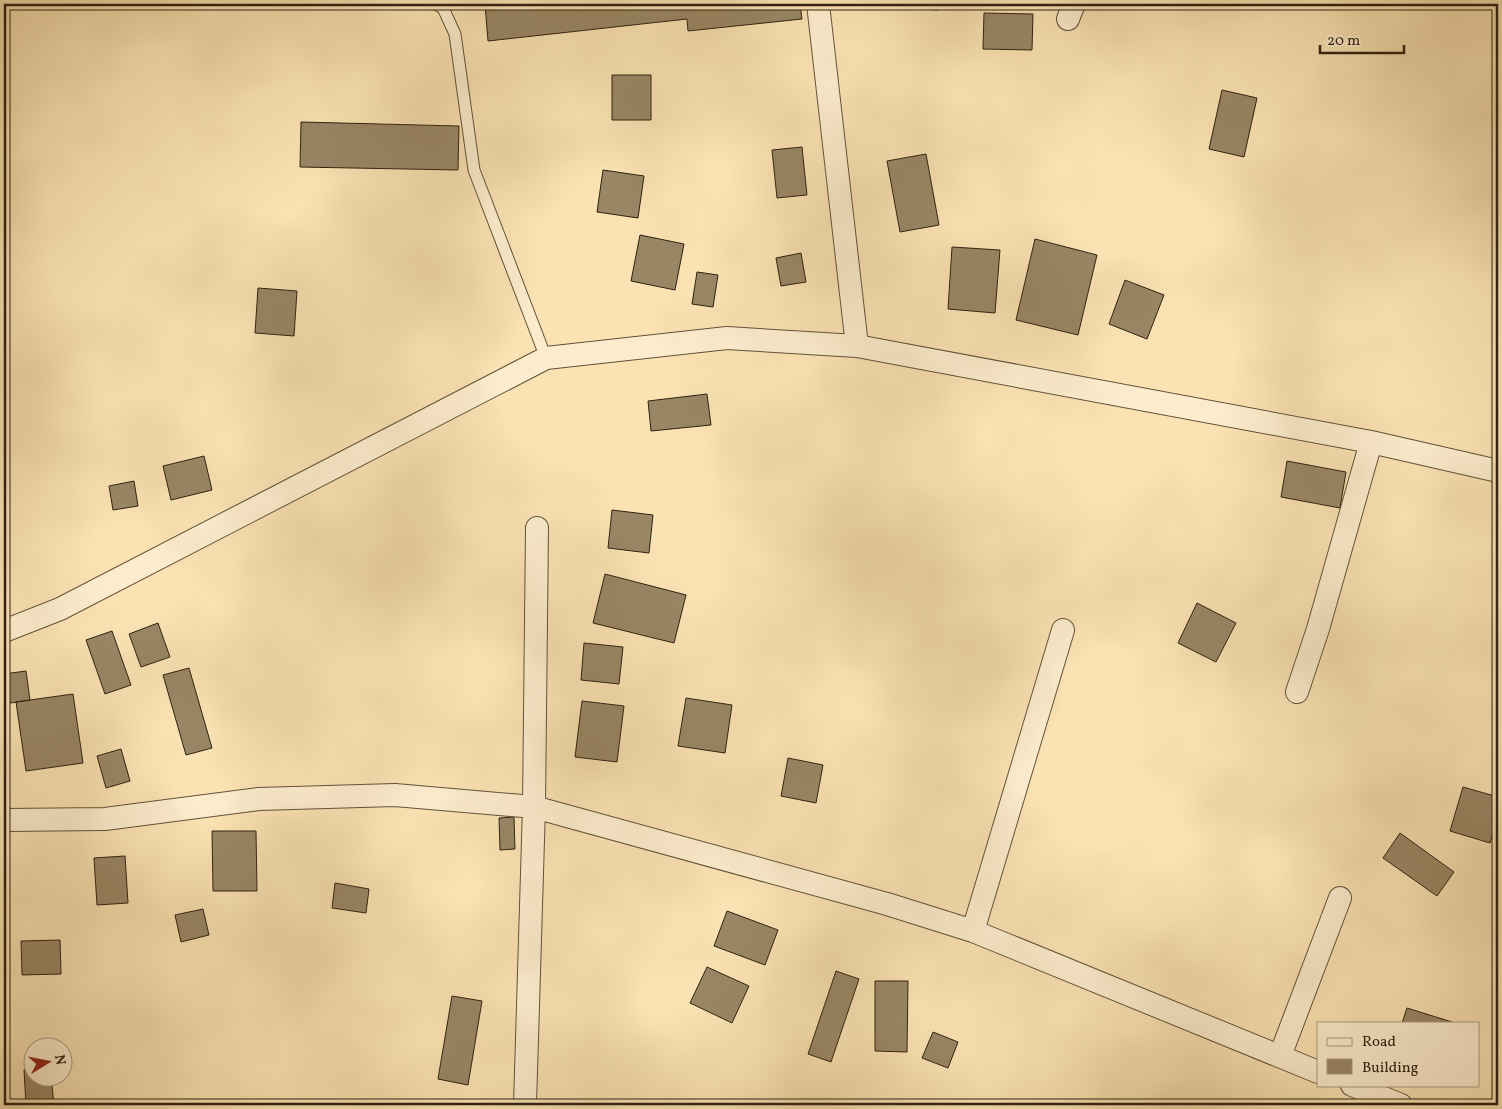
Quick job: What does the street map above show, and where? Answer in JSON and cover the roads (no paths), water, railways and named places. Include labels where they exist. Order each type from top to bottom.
[{"type":"street","points":[[818,4],[857,346]]},
{"type":"street","points":[[4,631],[60,610],[546,358],[727,338],[857,346],[1370,442],[1498,471]]},
{"type":"street","points":[[1298,692],[1318,629],[1370,442]]},
{"type":"street","points":[[525,1105],[534,807],[537,528]]},
{"type":"street","points":[[973,932],[1063,630]]},
{"type":"street","points":[[4,820],[105,819],[258,799],[395,795],[534,807],[887,904],[973,932],[1317,1072]]},
{"type":"street","points":[[1280,1056],[1340,898]]},
{"type":"street","points":[[1354,1086],[1402,1105]]},
{"type":"lane","points":[[436,4],[443,8],[454,34],[474,170],[546,358]]}]
